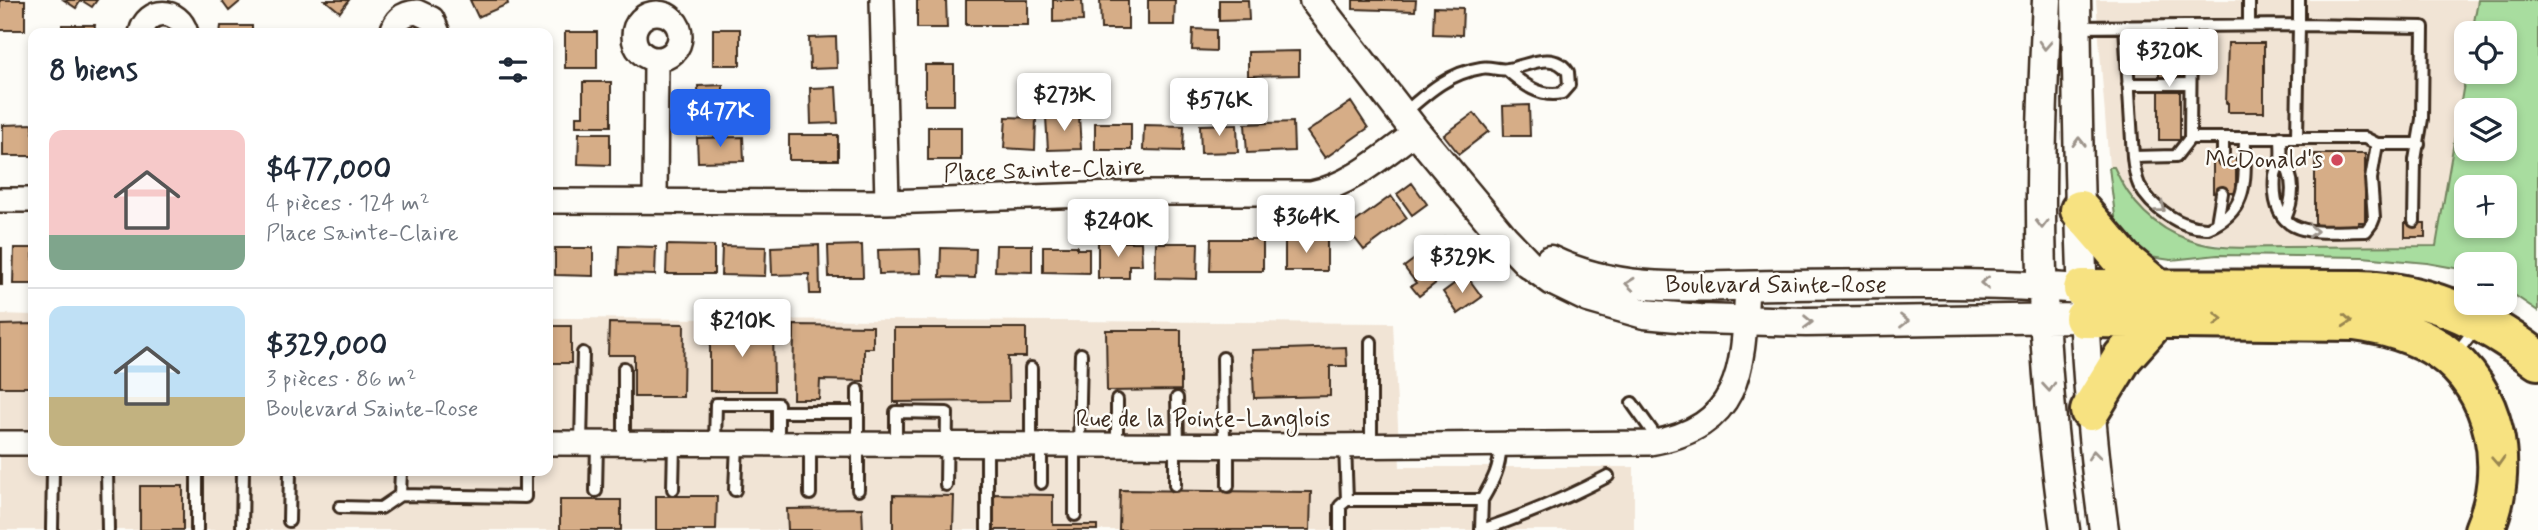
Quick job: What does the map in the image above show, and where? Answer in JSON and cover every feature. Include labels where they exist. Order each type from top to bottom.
[{"type":"highway","points":[[2080,210],[2158,305]]},
{"type":"highway","points":[[2158,305],[2374,291],[2429,301],[2459,311],[2507,337],[2538,360]]},
{"type":"highway","points":[[2083,304],[2158,305],[2354,321],[2384,326],[2430,344],[2452,360],[2488,412],[2496,442],[2497,490],[2484,530]]},
{"type":"highway","points":[[2090,411],[2158,305]]},
{"type":"street","points":[[882,0],[887,202]]},
{"type":"street","name":"Boulevard Sainte-Rose","points":[[1314,0],[1409,123],[1528,263],[1553,281],[1588,298],[1644,314],[1816,322],[2043,302],[2083,304]]},
{"type":"street","points":[[2048,0],[2042,119],[2043,302],[2053,432],[2065,530]]},
{"type":"street","points":[[142,28],[148,18],[163,12],[177,17],[184,28]]},
{"type":"street","points":[[394,28],[401,17],[417,12],[432,19],[436,28]]},
{"type":"street","points":[[2076,14],[2083,304],[2090,411],[2104,530]]},
{"type":"street","points":[[655,201],[656,59]]},
{"type":"street","name":"Place Sainte-Claire","points":[[553,201],[887,202],[1146,193],[1311,193],[1334,187],[1357,174],[1409,123]]},
{"type":"street","points":[[0,200],[28,200]]},
{"type":"street","name":"Boulevard Sainte-Rose","points":[[1487,217],[1523,246],[1559,265],[1590,277],[1645,285],[1958,283],[2043,302]]},
{"type":"street","name":"Rue de la Pointe-Langlois","points":[[553,443],[1500,445],[1655,442],[1695,431],[1718,412],[1738,374],[1748,286]]},
{"type":"street","points":[[0,443],[28,443]]},
{"type":"lane","points":[[2297,137],[2299,0]]},
{"type":"lane","points":[[2249,1],[2249,25]]},
{"type":"lane","points":[[2076,14],[2125,26],[2423,27],[2422,119],[2415,163],[2414,221]]},
{"type":"lane","points":[[2125,26],[2133,157],[2139,184],[2152,202],[2190,226],[2208,228],[2216,225],[2242,198],[2245,138]]},
{"type":"lane","points":[[2133,157],[2176,156],[2190,138],[2191,26]]},
{"type":"lane","points":[[1409,123],[1431,90],[1452,76],[1484,67],[1507,70],[1541,61],[1559,63],[1569,72],[1569,85],[1562,93],[1545,94],[1529,87],[1507,70]]},
{"type":"lane","points":[[2128,83],[2190,84]]},
{"type":"lane","points":[[2281,137],[2281,159],[2275,172],[2277,208],[2285,219],[2300,230],[2366,231],[2374,218],[2371,178],[2377,144]]},
{"type":"lane","points":[[2190,138],[2365,138],[2377,144],[2419,144]]},
{"type":"lane","points":[[2223,138],[2223,159]]},
{"type":"lane","points":[[2216,225],[2220,216],[2222,193]]},
{"type":"lane","points":[[2452,360],[2481,322]]},
{"type":"lane","points":[[1371,342],[1371,445]]},
{"type":"lane","points":[[583,353],[589,443],[596,491]]},
{"type":"lane","points":[[1075,515],[1081,354]]},
{"type":"lane","points":[[1223,358],[1228,486]]},
{"type":"lane","points":[[624,368],[624,443]]},
{"type":"lane","points":[[1031,368],[1041,483]]},
{"type":"lane","points":[[858,390],[858,489]]},
{"type":"lane","points":[[1175,485],[1177,398]]},
{"type":"lane","points":[[1117,400],[1117,445]]},
{"type":"lane","points":[[1632,403],[1652,431],[1655,442]]},
{"type":"lane","points":[[735,489],[716,404],[778,404],[778,444]]},
{"type":"lane","points":[[778,412],[858,412]]},
{"type":"lane","points":[[896,444],[896,412],[947,413],[946,485]]},
{"type":"lane","points":[[673,489],[674,443]]},
{"type":"lane","points":[[810,444],[810,494]]},
{"type":"lane","points":[[987,445],[987,530]]},
{"type":"lane","points":[[1345,445],[1347,500]]},
{"type":"lane","points":[[1500,445],[1500,463],[1482,500],[1481,530],[1537,511],[1608,476]]},
{"type":"lane","points":[[52,476],[52,530]]},
{"type":"lane","points":[[107,476],[107,530]]},
{"type":"lane","points":[[197,476],[197,530]]},
{"type":"lane","points":[[242,530],[243,476]]},
{"type":"lane","points":[[289,522],[290,476]]},
{"type":"lane","points":[[400,495],[401,476]]},
{"type":"lane","points":[[340,507],[381,508],[400,495],[525,497],[525,476]]},
{"type":"lane","points":[[1340,530],[1340,506],[1347,500],[1482,500]]},
{"type":"shaded area","points":[[2096,0],[2478,0],[2474,21],[2454,21],[2454,84],[2464,84],[2462,98],[2454,98],[2454,144],[2437,246],[2233,247],[2192,241],[2174,234],[2149,217],[2135,203],[2114,167],[2109,167]]},
{"type":"shaded area","points":[[0,314],[28,315],[28,476],[553,476],[553,318],[1393,323],[1400,467],[1634,467],[1634,530],[0,530]]},
{"type":"green space","points":[[2478,0],[2538,0],[2538,311],[2517,297],[2517,252],[2454,252],[2454,268],[2362,257],[2218,255],[2171,260],[2143,256],[2116,224],[2109,167],[2114,167],[2135,202],[2153,220],[2176,235],[2212,246],[2436,246],[2454,142],[2454,161],[2517,161],[2517,98],[2462,98],[2464,84],[2517,84],[2517,21],[2474,21]]},
{"type":"building","points":[[0,0],[25,0],[25,30],[0,30]]},
{"type":"building","points":[[64,0],[81,0],[76,8]]},
{"type":"building","points":[[81,0],[97,0],[92,7]]},
{"type":"building","points":[[221,0],[242,0],[229,11]]},
{"type":"building","points":[[325,0],[349,0],[340,12]]},
{"type":"building","points":[[470,0],[507,0],[508,4],[478,17]]},
{"type":"building","points":[[917,0],[946,0],[947,28],[917,28]]},
{"type":"building","points":[[966,0],[1028,0],[1028,25],[966,25]]},
{"type":"building","points":[[1053,0],[1082,0],[1083,21],[1053,22]]},
{"type":"building","points":[[1100,0],[1128,0],[1128,29],[1101,29]]},
{"type":"building","points":[[1148,0],[1175,0],[1174,25],[1148,25]]},
{"type":"building","points":[[1219,0],[1248,0],[1249,20],[1219,21]]},
{"type":"building","points":[[1353,0],[1416,0],[1415,11],[1353,9]]},
{"type":"building","points":[[1434,7],[1463,8],[1462,35],[1433,34]]},
{"type":"building","points":[[62,25],[95,25],[95,28],[62,28]]},
{"type":"building","points":[[221,26],[252,26],[252,28]]},
{"type":"building","points":[[713,29],[740,29],[740,65],[713,65]]},
{"type":"building","points":[[1193,29],[1216,30],[1216,51],[1192,50]]},
{"type":"building","points":[[565,32],[597,32],[597,68],[565,68]]},
{"type":"building","points":[[836,37],[837,68],[810,69],[809,38]]},
{"type":"building","points":[[2159,38],[2180,38],[2180,140],[2159,140]]},
{"type":"building","points":[[2228,43],[2264,43],[2264,112],[2228,112]]},
{"type":"building","points":[[1299,51],[1299,75],[1248,76],[1248,52]]},
{"type":"building","points":[[925,65],[954,65],[954,105],[925,105]]},
{"type":"building","points":[[583,82],[611,82],[611,126],[576,126],[576,116],[583,116]]},
{"type":"building","points":[[723,85],[723,119],[699,120],[698,86]]},
{"type":"building","points":[[836,87],[838,123],[811,124],[810,88]]},
{"type":"building","points":[[1351,102],[1368,128],[1325,158],[1307,132]]},
{"type":"building","points":[[1529,105],[1530,136],[1504,136],[1503,106]]},
{"type":"building","points":[[1474,113],[1489,131],[1459,154],[1444,135]]},
{"type":"building","points":[[1079,116],[1081,149],[1048,150],[1046,117]]},
{"type":"building","points":[[1006,117],[1036,118],[1035,150],[1004,148]]},
{"type":"building","points":[[1293,122],[1294,151],[1247,153],[1245,124]]},
{"type":"building","points":[[1095,123],[1131,123],[1131,150],[1095,150]]},
{"type":"building","points":[[28,124],[28,156],[3,156],[3,125]]},
{"type":"building","points":[[1237,124],[1238,152],[1201,153],[1200,125]]},
{"type":"building","points":[[1144,125],[1184,126],[1183,151],[1143,150]]},
{"type":"building","points":[[928,127],[961,127],[961,160],[928,160]]},
{"type":"building","points":[[579,133],[610,133],[610,165],[578,164]]},
{"type":"building","points":[[789,135],[838,135],[838,160],[789,160]]},
{"type":"building","points":[[743,137],[744,161],[698,162],[697,138]]},
{"type":"building","points":[[2315,154],[2365,154],[2365,222],[2358,222],[2357,228],[2350,228],[2350,225],[2315,225]]},
{"type":"building","points":[[2213,159],[2236,159],[2236,193],[2213,193]]},
{"type":"building","points":[[1412,183],[1427,204],[1412,215],[1397,194]]},
{"type":"building","points":[[1391,196],[1407,218],[1364,250],[1347,228]]},
{"type":"building","points":[[2405,223],[2425,223],[2425,237],[2405,237]]},
{"type":"building","points":[[1444,237],[1463,262],[1419,296],[1411,286],[1416,283],[1404,267]]},
{"type":"building","points":[[1327,238],[1327,271],[1285,271],[1285,239]]},
{"type":"building","points":[[1211,239],[1263,239],[1263,271],[1210,271]]},
{"type":"building","points":[[1098,242],[1141,242],[1142,265],[1129,265],[1129,278],[1098,278]]},
{"type":"building","points":[[1156,243],[1198,243],[1197,279],[1155,278]]},
{"type":"building","points":[[667,245],[714,246],[714,274],[666,274]]},
{"type":"building","points":[[819,245],[820,294],[810,294],[809,274],[772,275],[771,247]]},
{"type":"building","points":[[862,245],[863,277],[829,277],[828,246]]},
{"type":"building","points":[[996,245],[1032,245],[1032,272],[995,271]]},
{"type":"building","points":[[619,246],[656,247],[655,275],[618,274]]},
{"type":"building","points":[[722,246],[766,247],[765,276],[721,275]]},
{"type":"building","points":[[1043,246],[1077,246],[1077,249],[1089,249],[1089,273],[1043,272]]},
{"type":"building","points":[[2,248],[2,285],[0,285]]},
{"type":"building","points":[[14,248],[28,248],[28,284],[13,284]]},
{"type":"building","points":[[555,248],[593,248],[593,276],[555,275]]},
{"type":"building","points":[[941,248],[976,249],[975,278],[940,277]]},
{"type":"building","points":[[920,249],[921,273],[879,274],[878,250]]},
{"type":"building","points":[[1466,275],[1482,297],[1458,314],[1443,292]]},
{"type":"building","points":[[609,323],[684,324],[683,397],[634,397],[634,355],[608,355]]},
{"type":"building","points":[[28,324],[28,387],[0,387],[0,325]]},
{"type":"building","points":[[794,325],[873,326],[873,348],[864,348],[864,381],[820,380],[819,399],[793,399]]},
{"type":"building","points":[[553,326],[571,326],[571,363],[553,363]]},
{"type":"building","points":[[710,327],[773,327],[774,391],[710,391]]},
{"type":"building","points":[[894,328],[1026,328],[1026,357],[1008,357],[1009,401],[894,402]]},
{"type":"building","points":[[1106,330],[1181,330],[1181,390],[1107,391]]},
{"type":"building","points":[[1346,347],[1347,366],[1330,366],[1330,396],[1254,398],[1252,350]]},
{"type":"building","points":[[140,486],[183,486],[183,530],[140,530]]},
{"type":"building","points":[[1120,490],[1311,492],[1310,530],[1119,530]]},
{"type":"building","points":[[992,494],[1053,495],[1053,525],[1097,525],[1097,530],[992,530]]},
{"type":"building","points":[[893,495],[954,496],[953,530],[893,530]]},
{"type":"building","points":[[656,496],[717,496],[716,530],[656,530]]},
{"type":"building","points":[[560,500],[621,500],[621,530],[560,530]]},
{"type":"building","points":[[862,508],[863,530],[788,530],[787,509]]},
{"type":"place","name":"McDonald's","points":[[2337,160]]}]
